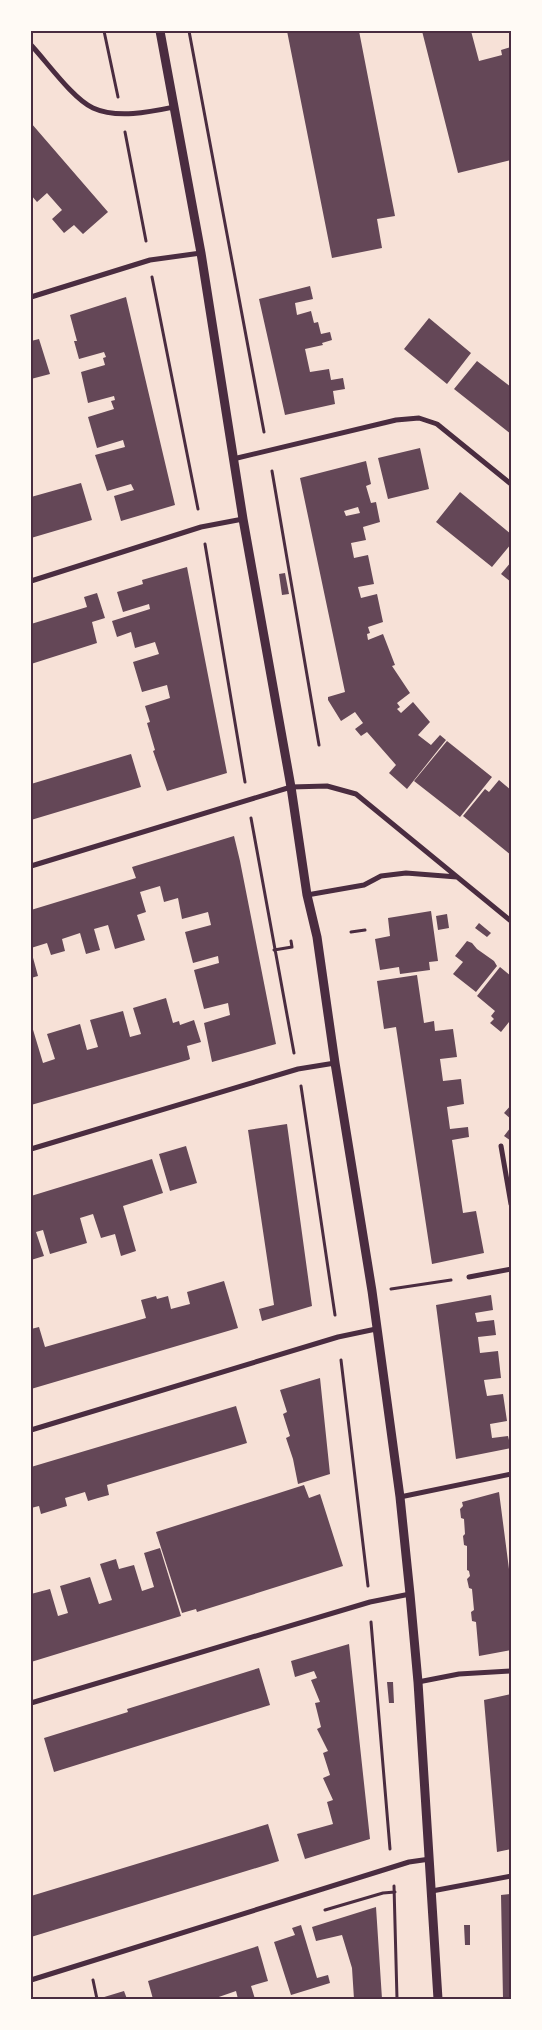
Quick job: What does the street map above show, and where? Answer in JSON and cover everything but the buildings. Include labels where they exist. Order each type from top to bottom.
[{"type":"street","points":[[160,31],[201,253],[243,520],[291,787],[307,895],[317,937],[335,1063],[372,1291],[400,1497],[410,1594],[418,1682],[438,1999]]},
{"type":"street","points":[[31,44],[77,97],[93,108],[110,113],[120,113],[152,111],[174,107]]},
{"type":"street","points":[[31,297],[150,260],[201,253]]},
{"type":"street","points":[[233,458],[396,420],[419,418],[437,424],[511,484]]},
{"type":"street","points":[[31,581],[201,528],[243,520]]},
{"type":"street","points":[[31,866],[291,787],[327,786],[356,794],[511,921]]},
{"type":"street","points":[[307,895],[364,884],[381,876],[406,872],[457,877]]},
{"type":"street","points":[[31,1150],[298,1068],[335,1063]]},
{"type":"street","points":[[501,1146],[511,1204]]},
{"type":"street","points":[[469,1277],[511,1269]]},
{"type":"street","points":[[31,1430],[338,1337],[376,1329]]},
{"type":"street","points":[[400,1497],[511,1474]]},
{"type":"street","points":[[31,1703],[370,1602],[410,1594]]},
{"type":"street","points":[[418,1682],[459,1674],[511,1671]]},
{"type":"street","points":[[31,1980],[408,1862],[430,1859]]},
{"type":"street","points":[[432,1892],[511,1876]]},
{"type":"path","points":[[104,31],[201,528],[274,950],[298,1068],[335,1316]]},
{"type":"path","points":[[189,31],[264,432]]},
{"type":"path","points":[[272,471],[319,744]]},
{"type":"path","points":[[351,932],[365,930]]},
{"type":"path","points":[[274,950],[292,947],[291,941]]},
{"type":"path","points":[[372,1291],[415,1287],[469,1277]]},
{"type":"path","points":[[341,1360],[370,1602],[395,1892],[397,1999]]},
{"type":"path","points":[[93,1980],[97,1999]]}]
